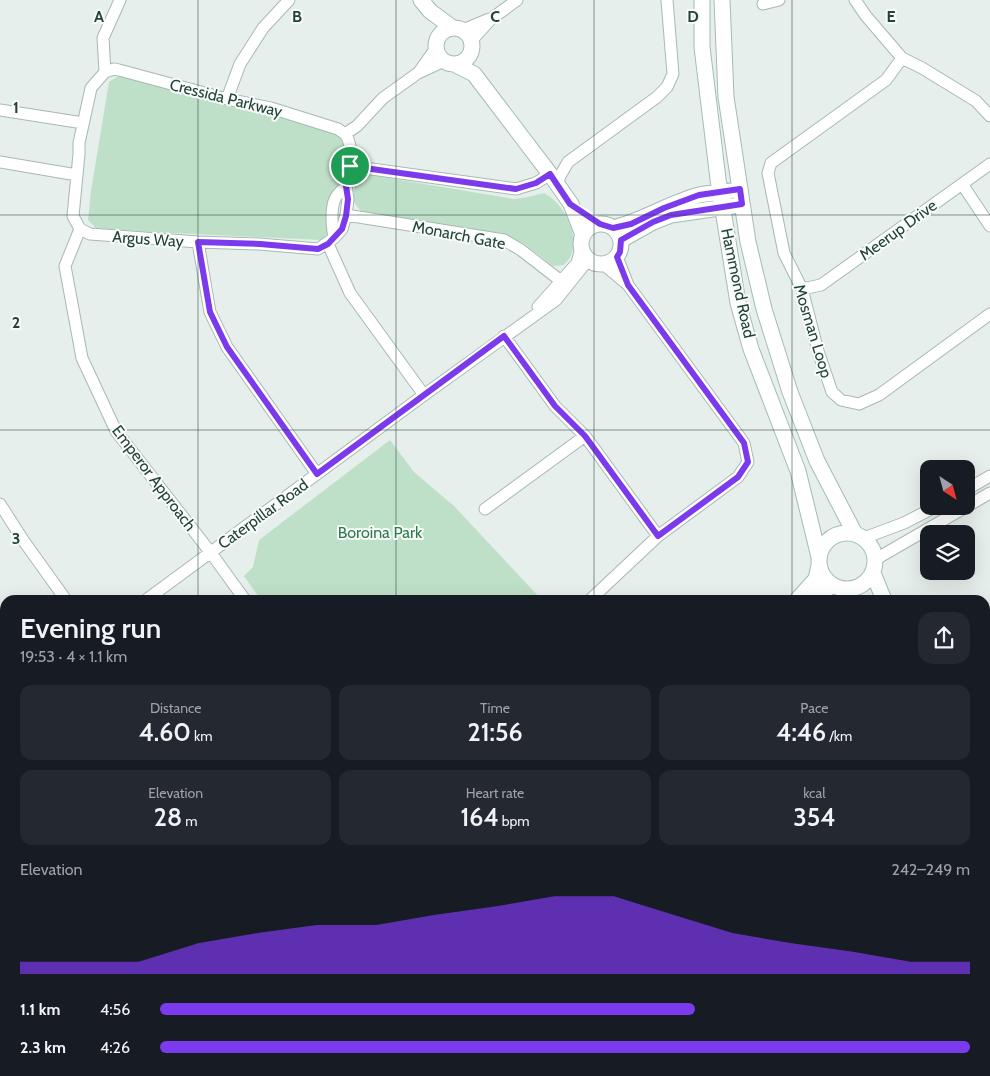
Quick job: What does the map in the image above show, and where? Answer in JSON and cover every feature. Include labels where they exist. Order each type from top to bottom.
[{"type":"main road","name":"Hammond Road","points":[[702,0],[702,48],[738,304],[751,349],[798,471],[819,561],[825,578],[842,591]]},
{"type":"main road","name":"Hammond Road","points":[[722,0],[726,97],[748,242],[764,309],[790,392],[817,461],[859,536],[871,545],[874,566],[883,595]]},
{"type":"main road","points":[[426,6],[465,37],[474,74],[554,179],[570,204],[584,248],[598,264],[609,263],[617,257],[620,252],[611,231],[570,204]]},
{"type":"main road","points":[[426,6],[440,58],[474,74]]},
{"type":"main road","points":[[436,44],[443,31],[465,37]]},
{"type":"main road","points":[[450,63],[466,60],[465,37]]},
{"type":"main road","points":[[584,248],[590,227],[611,231],[699,195],[722,200],[741,197]]},
{"type":"main road","points":[[802,595],[816,579],[819,561],[825,545],[832,538],[841,534],[859,536]]},
{"type":"main road","points":[[816,595],[854,589],[864,584],[874,566]]},
{"type":"street","points":[[79,154],[87,141],[101,76],[103,38],[120,0]]},
{"type":"street","points":[[227,99],[240,64],[263,28],[289,0]]},
{"type":"street","points":[[465,37],[517,0]]},
{"type":"street","points":[[350,166],[516,189],[560,176],[568,162],[657,97],[667,87],[673,74],[667,0]]},
{"type":"street","points":[[763,4],[779,0]]},
{"type":"street","points":[[855,0],[866,16],[902,58],[976,101],[990,116]]},
{"type":"street","points":[[418,73],[436,44]]},
{"type":"street","name":"Mosman Loop","points":[[902,58],[886,80],[771,163],[768,173],[784,253],[802,289],[818,351],[832,392],[842,400],[859,404],[879,395],[990,314]]},
{"type":"street","points":[[331,241],[342,229],[346,216],[348,199],[346,186],[352,153],[348,139],[344,134],[357,126],[384,98],[418,73],[450,63]]},
{"type":"street","name":"Cressida Parkway","points":[[101,76],[114,69],[119,70],[227,99],[271,108],[338,129],[344,134]]},
{"type":"street","points":[[80,229],[72,216],[79,143],[91,88],[101,76]]},
{"type":"street","points":[[0,110],[83,123]]},
{"type":"street","points":[[0,162],[77,175]]},
{"type":"street","points":[[541,162],[546,164],[568,162]]},
{"type":"street","name":"Meerup Drive","points":[[802,289],[822,285],[990,164]]},
{"type":"street","points":[[962,184],[990,226]]},
{"type":"street","points":[[346,186],[336,197],[334,204],[331,241],[350,294],[424,395]]},
{"type":"street","name":"Monarch Gate","points":[[346,216],[504,240],[521,250],[561,281]]},
{"type":"street","name":"Argus Way","points":[[80,229],[90,234],[318,249],[331,241]]},
{"type":"street","name":"Emperor Approach","points":[[80,229],[65,266],[82,358],[116,431],[241,595]]},
{"type":"street","points":[[198,242],[210,312],[227,347],[317,474]]},
{"type":"street","name":"Caterpillar Road","points":[[525,321],[577,263],[584,248]]},
{"type":"street","name":"Caterpillar Road","points":[[153,595],[504,336],[556,300],[584,248]]},
{"type":"street","points":[[617,257],[628,285]]},
{"type":"street","points":[[595,595],[658,536],[738,477],[748,462],[744,443],[628,285],[603,264]]},
{"type":"street","points":[[504,336],[555,406],[585,436],[658,536]]},
{"type":"street","points":[[485,509],[585,436]]},
{"type":"street","points":[[975,485],[990,476]]},
{"type":"street","points":[[874,566],[990,493]]},
{"type":"street","points":[[0,504],[22,540],[62,595]]},
{"type":"street","points":[[859,536],[904,523],[920,515]]},
{"type":"green space","points":[[118,76],[185,91],[319,127],[342,137],[347,144],[334,230],[321,240],[96,228],[88,220],[91,191],[109,82]]},
{"type":"green space","points":[[370,175],[514,199],[544,193],[557,204],[568,219],[573,237],[570,256],[564,265],[553,266],[526,245],[508,236],[361,211],[352,200],[355,185]]},
{"type":"green space","name":"Boroina Park","points":[[390,440],[414,472],[454,506],[537,595],[257,595],[244,576],[253,567],[259,540]]},
{"type":"route","points":[[350,166],[516,189],[536,183],[550,174],[570,204],[600,224],[613,228],[631,224],[664,208],[699,195],[740,189],[742,204],[671,215],[653,222],[621,240],[620,252],[617,257],[628,285],[744,443],[748,462],[738,477],[658,536],[585,436],[555,406],[504,336],[317,474],[227,347],[210,312],[202,278],[198,242],[260,244],[318,249],[328,244],[342,229],[346,216],[348,199],[346,186],[350,166]]}]
